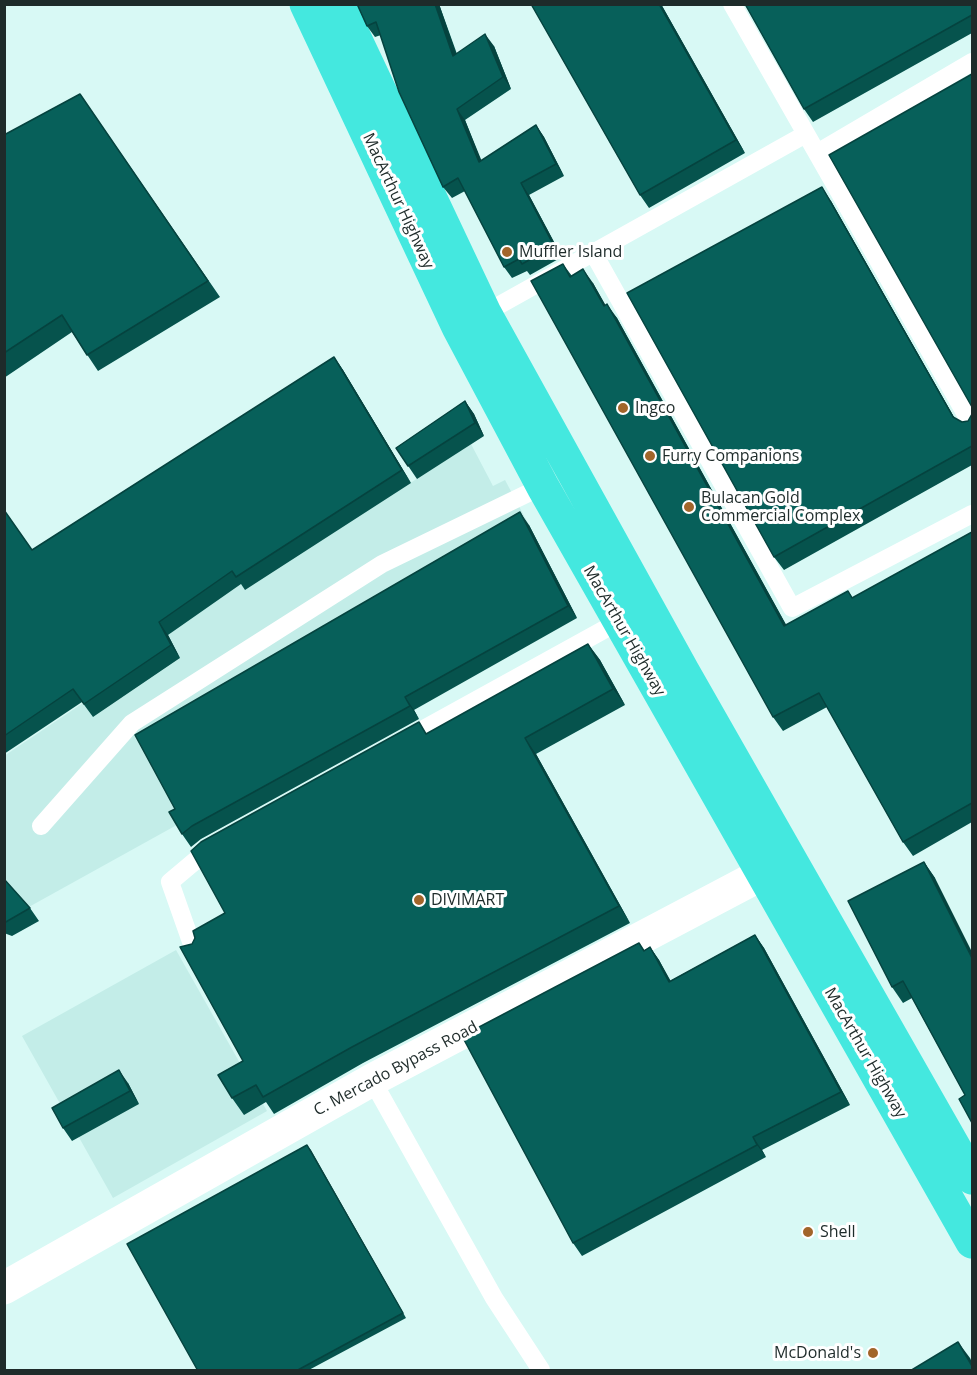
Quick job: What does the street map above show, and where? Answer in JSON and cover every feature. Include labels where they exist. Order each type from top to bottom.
[{"type":"highway","name":"MacArthur Highway","points":[[306,4],[471,320],[572,470],[972,1178]]},
{"type":"highway","name":"MacArthur Highway","points":[[339,4],[543,487],[972,1242]]},
{"type":"street","name":"C. Mercado Bypass Road","points":[[4,1288],[372,1080],[792,858]]},
{"type":"lane","points":[[732,4],[972,425]]},
{"type":"lane","points":[[817,153],[972,62]]},
{"type":"lane","points":[[471,320],[594,254],[806,134]]},
{"type":"lane","points":[[594,254],[792,608],[972,514]]},
{"type":"lane","points":[[41,826],[132,723],[382,564],[543,487],[572,470]]},
{"type":"lane","points":[[384,751],[647,606]]},
{"type":"lane","points":[[195,952],[170,882],[206,849],[227,838]]},
{"type":"lane","points":[[372,1080],[494,1298],[541,1371]]},
{"type":"shaded area","points":[[471,444],[493,486],[505,480],[529,525],[144,748],[184,821],[27,908],[5,882],[4,756],[83,703],[93,717],[179,659],[168,635],[239,581],[245,589]]},
{"type":"shaded area","points":[[176,950],[267,1111],[113,1198],[22,1036]]},
{"type":"building","points":[[357,4],[435,4],[453,56],[485,34],[503,77],[457,109],[479,162],[536,125],[556,164],[521,183],[554,246],[522,264],[519,259],[504,267],[458,178],[443,187],[399,92],[376,22],[367,26]]},
{"type":"building","points":[[531,4],[659,4],[736,140],[640,195]]},
{"type":"building","points":[[745,4],[972,4],[972,15],[804,109]]},
{"type":"building","points":[[972,74],[972,407],[829,155]]},
{"type":"building","points":[[80,94],[208,281],[87,355],[62,315],[4,353],[4,135]]},
{"type":"building","points":[[822,187],[953,417],[962,422],[968,421],[972,414],[972,446],[774,557],[627,293]]},
{"type":"building","points":[[563,264],[570,277],[583,269],[604,306],[607,304],[784,626],[848,591],[852,598],[972,532],[972,803],[903,842],[819,693],[773,717],[531,281]]},
{"type":"building","points":[[334,357],[402,470],[236,577],[232,571],[159,622],[171,645],[84,704],[73,689],[4,736],[4,510],[32,550]]},
{"type":"building","points":[[465,401],[475,423],[408,466],[396,448]]},
{"type":"building","points":[[520,512],[568,606],[405,697],[410,706],[192,826],[182,834],[169,812],[175,809],[135,735]]},
{"type":"building","name":"DIVIMART","points":[[588,644],[613,689],[525,738],[619,906],[352,1047],[263,1097],[256,1085],[232,1098],[218,1075],[243,1061],[180,947],[192,944],[195,938],[193,931],[225,913],[191,851],[201,842],[419,722],[426,734]]},
{"type":"building","points":[[924,862],[972,958],[972,1123],[959,1099],[965,1095],[903,981],[892,987],[848,901]]},
{"type":"building","points":[[4,879],[30,908],[4,923]]},
{"type":"building","points":[[755,935],[841,1092],[753,1137],[757,1145],[573,1243],[462,1036],[639,943],[644,951],[650,947],[669,982]]},
{"type":"building","points":[[119,1070],[130,1091],[63,1128],[52,1108]]},
{"type":"building","points":[[307,1145],[403,1313],[296,1371],[198,1371],[127,1244]]},
{"type":"building","points":[[958,1342],[972,1366],[972,1371],[910,1371]]},
{"type":"place","name":"Muffler Island","points":[[507,252]]},
{"type":"place","name":"Ingco","points":[[623,408]]},
{"type":"place","name":"Furry Companions","points":[[650,456]]},
{"type":"place","name":"Bulacan Gold Commercial Complex","points":[[689,507]]},
{"type":"place","name":"DIVIMART","points":[[419,900]]},
{"type":"place","name":"Shell","points":[[808,1232]]},
{"type":"place","name":"McDonald's","points":[[873,1353]]}]
